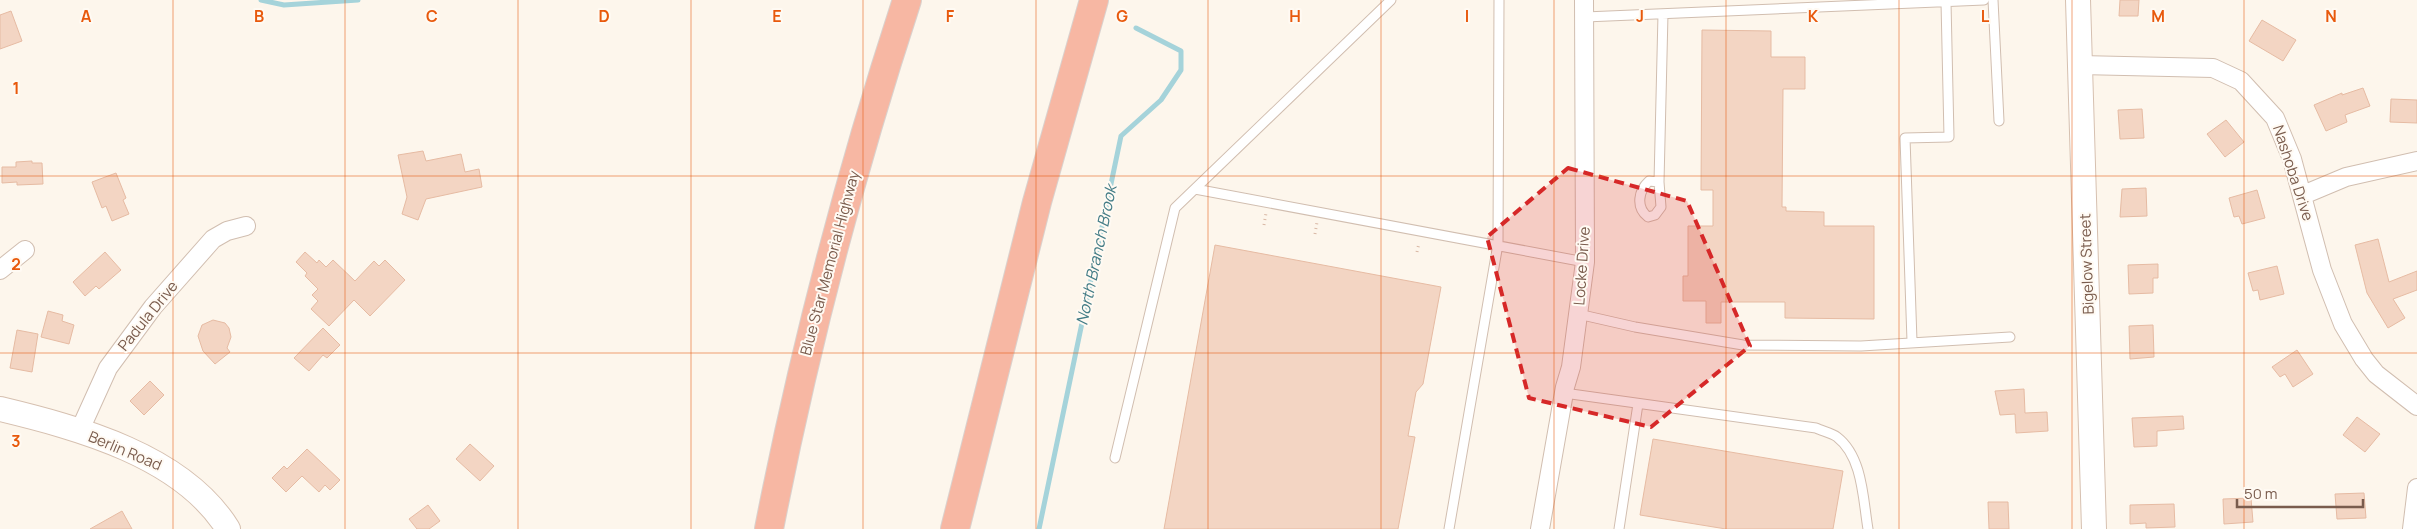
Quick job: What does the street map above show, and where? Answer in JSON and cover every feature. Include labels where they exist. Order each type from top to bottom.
[{"type":"highway","name":"Blue Star Memorial Highway","points":[[768,529],[816,308],[852,177],[906,0]]},
{"type":"highway","points":[[955,529],[1037,202],[1094,0]]},
{"type":"street","name":"Bigelow Street","points":[[2078,0],[2094,529]]},
{"type":"street","name":"Locke Drive","points":[[1540,529],[1564,394],[1571,367],[1585,262],[1584,9]]},
{"type":"street","name":"Nashoba Drive","points":[[2080,65],[2214,68],[2241,81],[2276,118],[2292,159],[2303,195],[2322,270],[2343,324],[2364,359],[2376,374],[2417,406]]},
{"type":"street","points":[[2303,195],[2346,177],[2417,161]]},
{"type":"street","name":"Padula Drive","points":[[79,432],[108,368],[153,307],[213,239],[227,230],[246,226]]},
{"type":"street","points":[[0,270],[25,250]]},
{"type":"street","name":"Berlin Road","points":[[0,409],[79,432],[130,450],[171,471],[204,498],[228,529]]},
{"type":"street","points":[[2412,529],[2417,488]]},
{"type":"lane","points":[[1115,458],[1175,208],[1391,0]]},
{"type":"lane","points":[[1448,529],[1498,244],[1499,0]]},
{"type":"lane","points":[[1584,9],[1663,14],[1984,0]]},
{"type":"lane","points":[[1993,0],[2000,121]]},
{"type":"lane","points":[[1912,342],[1906,138],[1949,137],[1946,2]]},
{"type":"lane","points":[[1659,182],[1663,14]]},
{"type":"lane","points":[[1195,189],[1498,244],[1585,262]]},
{"type":"lane","points":[[1578,314],[1635,327],[1742,345],[1861,346],[2010,337]]},
{"type":"lane","points":[[1564,394],[1816,428],[1837,437],[1850,452],[1860,475],[1868,529]]},
{"type":"lane","points":[[1619,529],[1638,404]]},
{"type":"highlighted area","points":[[1568,168],[1687,201],[1750,346],[1651,427],[1529,398],[1487,237]]},
{"type":"building","points":[[2120,0],[2139,0],[2138,16],[2119,16]]},
{"type":"building","points":[[11,11],[22,41],[0,49],[0,15]]},
{"type":"building","points":[[2262,20],[2296,40],[2283,61],[2249,41]]},
{"type":"building","points":[[1702,30],[1771,31],[1771,57],[1805,57],[1805,89],[1783,89],[1782,207],[1786,207],[1786,211],[1824,212],[1824,226],[1874,226],[1874,319],[1785,318],[1785,302],[1721,302],[1721,323],[1706,323],[1706,301],[1683,301],[1683,276],[1688,276],[1688,226],[1713,226],[1713,190],[1701,190]]},
{"type":"building","points":[[2363,88],[2370,106],[2345,115],[2347,122],[2326,131],[2314,105],[2342,93],[2342,95]]},
{"type":"building","points":[[2391,99],[2417,100],[2417,123],[2390,122]]},
{"type":"building","points":[[2142,109],[2144,138],[2120,139],[2118,110]]},
{"type":"building","points":[[2226,120],[2244,142],[2225,157],[2207,134]]},
{"type":"building","points":[[423,151],[426,161],[461,154],[465,172],[479,169],[482,187],[426,199],[418,220],[402,214],[407,197],[398,155]]},
{"type":"building","points":[[32,161],[32,163],[42,163],[43,184],[17,185],[17,182],[2,183],[2,167],[16,167],[16,162]]},
{"type":"building","points":[[116,173],[126,198],[123,200],[129,214],[112,221],[106,206],[102,208],[92,182]]},
{"type":"building","points":[[2146,188],[2147,216],[2120,217],[2122,189]]},
{"type":"building","points":[[2257,190],[2265,218],[2242,224],[2239,216],[2234,217],[2229,198]]},
{"type":"building","points":[[2378,239],[2389,282],[2417,271],[2417,290],[2393,299],[2405,318],[2388,328],[2367,293],[2355,245]]},
{"type":"building","points":[[1215,245],[1441,287],[1423,384],[1416,392],[1408,436],[1415,437],[1398,529],[1164,529]]},
{"type":"building","points":[[105,252],[121,270],[99,289],[96,286],[85,296],[73,282]]},
{"type":"building","points":[[305,252],[317,263],[319,260],[326,267],[333,260],[355,281],[374,261],[379,266],[385,260],[405,280],[370,316],[354,300],[329,326],[311,309],[318,301],[312,295],[318,289],[305,276],[307,273],[296,262]]},
{"type":"building","points":[[2158,264],[2158,278],[2153,278],[2153,293],[2129,294],[2128,265]]},
{"type":"building","points":[[2277,266],[2284,294],[2260,300],[2258,290],[2253,291],[2248,273]]},
{"type":"building","points":[[48,311],[63,315],[62,321],[74,325],[69,344],[41,337]]},
{"type":"building","points":[[213,320],[225,323],[229,328],[231,337],[227,348],[230,352],[215,364],[203,351],[198,336],[202,325]]},
{"type":"building","points":[[2153,325],[2154,357],[2130,359],[2129,326]]},
{"type":"building","points":[[323,328],[340,345],[327,358],[323,355],[309,371],[294,358]]},
{"type":"building","points":[[17,330],[38,334],[32,372],[10,368]]},
{"type":"building","points":[[2297,350],[2313,374],[2293,387],[2285,374],[2280,377],[2272,367]]},
{"type":"building","points":[[150,381],[164,395],[144,415],[130,401]]},
{"type":"building","points":[[2024,389],[2025,413],[2047,412],[2048,431],[2016,433],[2015,414],[2000,415],[1995,391]]},
{"type":"building","points":[[2183,416],[2184,429],[2157,431],[2157,446],[2134,447],[2132,418]]},
{"type":"building","points":[[2357,417],[2380,434],[2365,452],[2343,435]]},
{"type":"building","points":[[1653,439],[1843,471],[1833,529],[1726,529],[1640,515]]},
{"type":"building","points":[[470,444],[494,466],[480,481],[456,459]]},
{"type":"building","points":[[307,449],[340,480],[330,490],[325,485],[319,492],[302,476],[286,492],[272,478],[284,466],[287,469]]},
{"type":"building","points":[[2364,493],[2366,518],[2337,519],[2335,494]]},
{"type":"building","points":[[2251,498],[2253,522],[2224,524],[2223,499]]},
{"type":"building","points":[[1988,502],[2008,502],[2009,529],[1989,529]]},
{"type":"building","points":[[2174,504],[2175,527],[2146,528],[2146,523],[2130,524],[2130,505]]},
{"type":"building","points":[[428,505],[440,521],[429,529],[417,529],[409,519]]},
{"type":"building","points":[[122,511],[132,529],[90,529]]},
{"type":"waterway","name":"North Branch Brook","points":[[261,0],[284,5],[358,0]]},
{"type":"waterway","name":"North Branch Brook","points":[[1039,529],[1121,136],[1161,100],[1181,70],[1181,51],[1136,28]]}]
